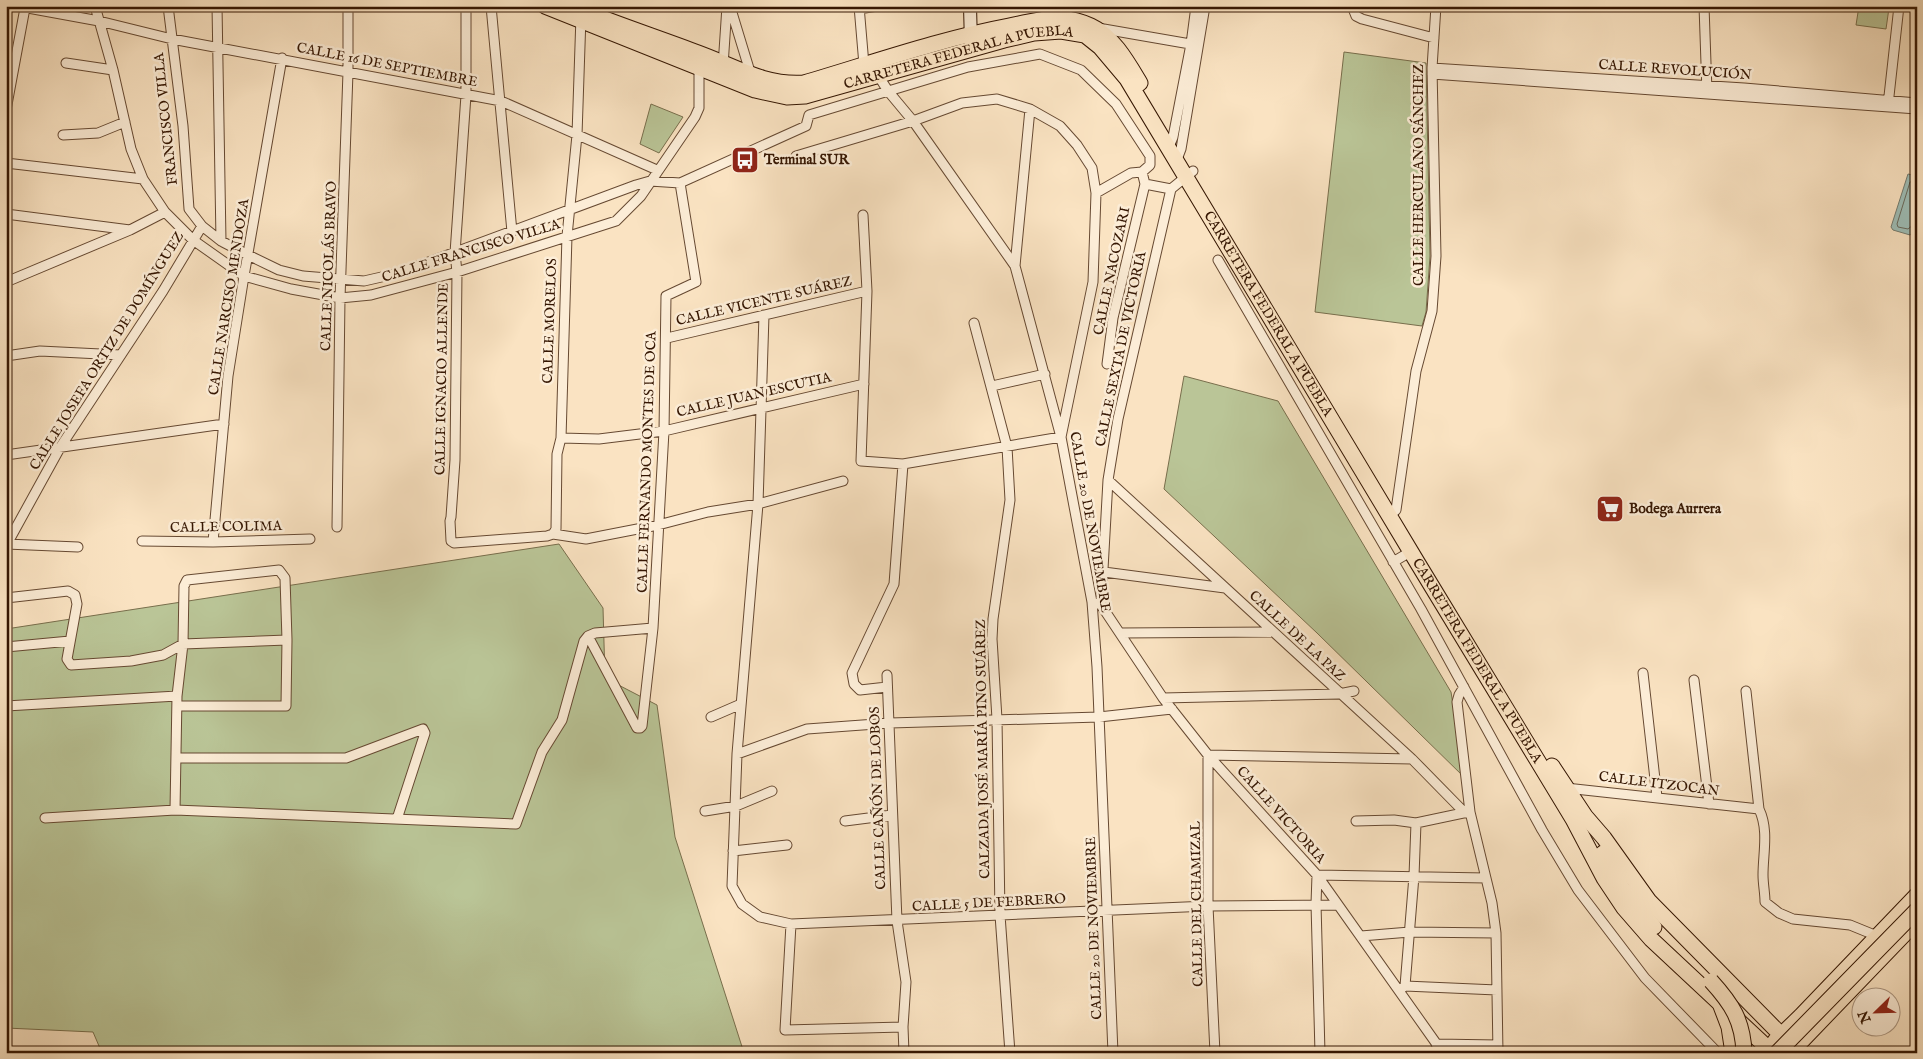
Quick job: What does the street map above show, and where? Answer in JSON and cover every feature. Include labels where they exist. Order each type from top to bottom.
[{"type":"main road","name":"CARRETERA FEDERAL A PUEBLA","points":[[545,6],[579,11],[749,81],[789,84],[805,89],[878,75],[971,41],[1038,21],[1061,18],[1080,22],[1093,27],[1110,41],[1128,63],[1160,125],[1189,174],[1392,513],[1500,685],[1562,790],[1573,819],[1604,878],[1624,908],[1651,939],[1770,1052]]},
{"type":"main road","name":"CARRETERA FEDERAL A PUEBLA","points":[[579,11],[699,67],[722,69]]},
{"type":"main road","name":"CARRETERA FEDERAL A PUEBLA","points":[[1061,18],[1100,47],[1127,79],[1160,125]]},
{"type":"main road","name":"CARRETERA FEDERAL A PUEBLA","points":[[805,89],[864,65],[971,41]]},
{"type":"main road","name":"CARRETERA FEDERAL A PUEBLA","points":[[1392,513],[1410,552],[1562,790],[1604,838],[1649,901],[1781,1035],[1794,1051]]},
{"type":"main road","points":[[1585,816],[1622,888],[1664,938],[1711,981],[1724,996],[1736,1014],[1744,1037],[1744,1053]]},
{"type":"main road","points":[[1770,1052],[1781,1035],[1917,895]]},
{"type":"main road","points":[[1770,1052],[1917,909]]},
{"type":"main road","points":[[1794,1051],[1917,921]]},
{"type":"main road","points":[[1733,1053],[1725,1008],[1720,994],[1728,988],[1734,988]]},
{"type":"main road","points":[[1725,1008],[1738,1011],[1742,1008],[1745,998]]},
{"type":"main road","points":[[1801,1016],[1814,1029]]},
{"type":"street","name":"CALLE FRANCISCO VILLA","points":[[95,6],[113,70],[131,150],[143,179],[165,212],[193,240],[244,276],[292,289],[340,298],[371,295],[457,272],[616,221],[641,196],[699,108],[699,67]]},
{"type":"street","name":"FRANCISCO VILLA","points":[[168,6],[183,126],[190,209],[202,226]]},
{"type":"street","points":[[217,6],[221,241]]},
{"type":"street","name":"CALLE NICOLÁS BRAVO","points":[[337,527],[340,298],[348,72],[348,6]]},
{"type":"street","name":"CALLE IGNACIO ALLENDE","points":[[466,6],[466,95],[455,253],[457,272],[455,460],[450,521],[452,542],[457,544],[553,534]]},
{"type":"street","points":[[491,6],[512,232]]},
{"type":"street","points":[[722,69],[729,6]]},
{"type":"street","points":[[729,6],[749,81]]},
{"type":"street","points":[[864,65],[859,8],[877,6]]},
{"type":"street","points":[[970,6],[971,41]]},
{"type":"street","points":[[1175,150],[1195,44],[1196,6]]},
{"type":"street","points":[[1175,150],[1195,44],[1205,6]]},
{"type":"street","points":[[1352,6],[1356,16],[1362,19],[1434,38]]},
{"type":"street","name":"CALLE HERCULANO SÁNCHEZ","points":[[1392,513],[1416,372],[1432,311],[1436,256],[1432,71],[1436,6]]},
{"type":"street","points":[[1704,6],[1707,90]]},
{"type":"street","points":[[1888,104],[1899,6]]},
{"type":"street","name":"CALLE 16 DE SEPTIEMBRE","points":[[21,7],[172,39],[282,58],[501,101],[658,170]]},
{"type":"street","points":[[6,110],[21,7]]},
{"type":"street","name":"CALLE MORELOS","points":[[553,534],[556,529],[557,454],[561,438],[567,236],[578,135],[579,11]]},
{"type":"street","points":[[1093,27],[1195,44]]},
{"type":"street","points":[[809,116],[968,67],[1040,54],[1081,70],[1116,104],[1150,156],[1150,166],[1142,172],[1131,173],[1096,193]]},
{"type":"street","name":"CALLE NARCISO MENDOZA","points":[[213,542],[228,376],[282,58]]},
{"type":"street","points":[[66,63],[113,70]]},
{"type":"street","name":"CALLE REVOLUCIÓN","points":[[1432,71],[1888,104],[1917,109]]},
{"type":"street","name":"CALLE 20 DE NOVIEMBRE","points":[[878,75],[888,91],[913,121],[1015,266],[1061,437],[1096,604],[1106,912],[1113,1053]]},
{"type":"street","points":[[650,181],[680,183],[806,126],[809,116],[805,89]]},
{"type":"street","points":[[796,156],[913,121],[962,103],[997,99],[1030,109],[1060,126],[1077,145],[1092,168],[1096,193],[1094,282],[1061,437],[903,464],[861,461],[867,291],[863,214]]},
{"type":"street","name":"CALLE REVOLUCIÓN","points":[[1888,104],[1917,103]]},
{"type":"street","points":[[1015,266],[1030,109]]},
{"type":"street","points":[[63,135],[98,133],[125,122]]},
{"type":"street","points":[[6,163],[143,179]]},
{"type":"street","points":[[1142,172],[1145,184],[1170,189],[1189,174]]},
{"type":"street","name":"CALLE FRANCISCO VILLA","points":[[202,226],[221,241],[287,272],[303,276],[364,281],[399,273],[650,181]]},
{"type":"street","name":"CALLE FERNANDO MONTES DE OCA","points":[[588,636],[638,728],[640,728],[642,726],[653,628],[664,431],[667,338],[666,296],[696,282],[680,183]]},
{"type":"street","name":"CALLE NACOZARI","points":[[1107,364],[1113,318],[1145,184]]},
{"type":"street","name":"CALLE SEXTA DE VICTORIA","points":[[1096,604],[1104,572],[1108,480],[1118,418],[1170,189]]},
{"type":"street","points":[[6,282],[130,230],[165,212]]},
{"type":"street","points":[[6,214],[130,230]]},
{"type":"street","name":"CALLE JOSEFA ORTIZ DE DOMÍNGUEZ","points":[[6,544],[62,446],[163,291],[202,226]]},
{"type":"street","points":[[1218,260],[1394,562],[1542,830],[1578,890],[1645,978],[1718,1053]]},
{"type":"street","name":"CALLE VICENTE SUÁREZ","points":[[667,338],[867,291]]},
{"type":"street","name":"CALLE 5 DE FEBRERO","points":[[764,315],[758,504],[737,754],[736,806],[732,851],[732,886],[742,904],[760,917],[791,924],[1106,912],[1208,906],[1338,904]]},
{"type":"street","name":"CALZADA JOSÉ MARÍA PINO SUÁREZ","points":[[974,323],[1007,447],[1010,500],[993,619],[992,639],[997,718],[1000,915],[1010,1053]]},
{"type":"street","points":[[6,356],[40,351],[121,355]]},
{"type":"street","points":[[992,386],[1045,374]]},
{"type":"street","name":"CALLE JUAN ESCUTIA","points":[[561,438],[599,439],[664,431],[864,384]]},
{"type":"street","points":[[6,455],[224,424]]},
{"type":"street","name":"CALLE CAÑÓN DE LOBOS","points":[[903,464],[894,584],[852,673],[854,684],[860,690],[887,687],[897,921],[906,982],[903,1027],[904,1053]]},
{"type":"street","name":"CALLE DE LA PAZ","points":[[1108,480],[1468,812]]},
{"type":"street","points":[[553,534],[586,539],[658,525],[708,512],[758,504],[843,481]]},
{"type":"street","name":"CALLE COLIMA","points":[[142,541],[213,542],[310,538]]},
{"type":"street","points":[[6,544],[78,547]]},
{"type":"street","points":[[1394,562],[1410,552]]},
{"type":"street","points":[[174,810],[177,706],[183,644],[184,586],[187,580],[279,570],[285,578],[287,640],[286,706],[177,706]]},
{"type":"street","points":[[1104,572],[1225,588]]},
{"type":"street","points":[[6,598],[68,592],[74,595],[77,604],[67,659],[71,665],[139,659],[163,654],[183,644],[287,640]]},
{"type":"street","name":"CALLE VICTORIA","points":[[1096,604],[1120,633],[1164,698],[1208,755],[1317,875],[1402,989],[1443,1053]]},
{"type":"street","points":[[45,818],[174,810],[516,824],[542,752],[562,720],[584,641],[588,636],[595,633],[653,628]]},
{"type":"street","points":[[1120,633],[1274,632]]},
{"type":"street","points":[[6,647],[70,642]]},
{"type":"street","points":[[1643,673],[1657,798]]},
{"type":"street","points":[[887,675],[887,687]]},
{"type":"street","points":[[1694,680],[1709,804]]},
{"type":"street","points":[[1436,1044],[1498,1049],[1496,933],[1492,903],[1468,812],[1457,702],[1464,687]]},
{"type":"street","points":[[1746,690],[1759,809],[1766,840],[1763,875],[1765,902],[1779,914],[1793,919],[1850,925],[1877,936]]},
{"type":"street","points":[[1164,698],[1339,694],[1354,691]]},
{"type":"street","points":[[6,706],[178,696]]},
{"type":"street","points":[[711,717],[742,704]]},
{"type":"street","points":[[737,754],[807,729],[997,718],[1099,717],[1172,709]]},
{"type":"street","points":[[176,758],[346,758],[423,729],[426,733],[397,819]]},
{"type":"street","points":[[1208,755],[1412,759]]},
{"type":"street","name":"CALLE DEL CHAMIZAL","points":[[1208,755],[1208,906],[1215,1053]]},
{"type":"street","name":"CALLE ITZOCAN","points":[[1562,790],[1759,809]]},
{"type":"street","points":[[706,811],[736,806],[772,791]]},
{"type":"street","points":[[1356,821],[1394,820],[1416,823],[1468,812]]},
{"type":"street","points":[[845,821],[892,815]]},
{"type":"street","points":[[1416,823],[1410,932],[1402,989],[1497,990]]},
{"type":"street","points":[[732,851],[787,845]]},
{"type":"street","points":[[1320,1053],[1317,875],[1486,878]]},
{"type":"street","points":[[791,924],[785,1030],[903,1027]]},
{"type":"street","points":[[1361,936],[1410,932],[1496,933]]},
{"type":"green space","points":[[1859,6],[1889,8],[1886,29],[1856,25]]},
{"type":"green space","points":[[1344,52],[1426,63],[1430,256],[1426,312],[1422,326],[1315,312]]},
{"type":"green space","points":[[651,104],[683,117],[659,153],[640,144]]},
{"type":"green space","points":[[1184,376],[1278,401],[1451,692],[1465,778],[1317,633],[1164,489]]},
{"type":"green space","points":[[559,544],[603,608],[605,678],[657,705],[675,837],[744,1053],[102,1053],[93,1032],[6,1028],[6,629]]},
{"type":"water","points":[[1908,174],[1917,176],[1917,222],[1914,232],[1910,235],[1893,230],[1891,227]]},
{"type":"place","name":"Terminal SUR","points":[[745,160]]},
{"type":"place","name":"Bodega Aurrera","points":[[1610,509]]}]
